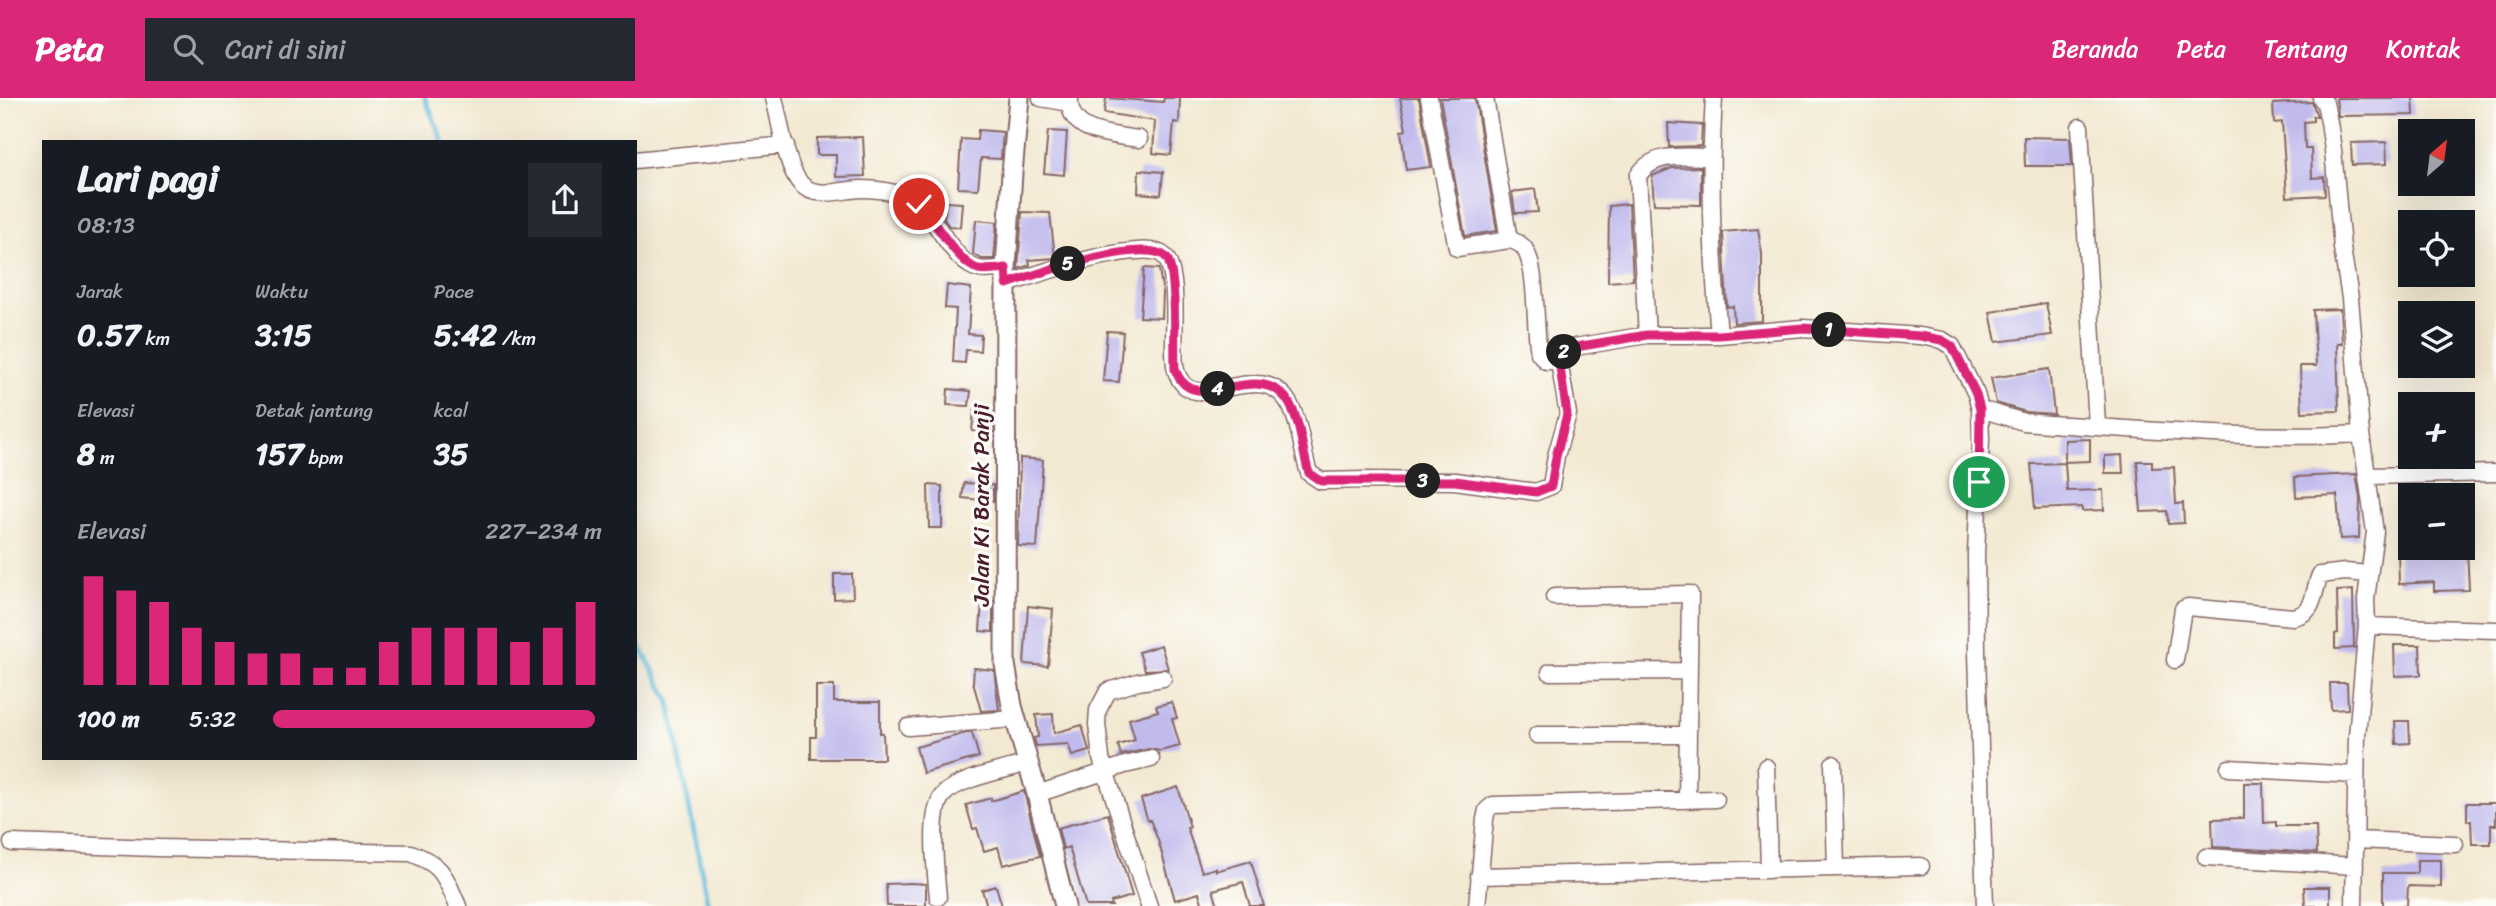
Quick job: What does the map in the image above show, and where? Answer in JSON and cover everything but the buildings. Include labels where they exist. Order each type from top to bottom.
[{"type":"street","points":[[774,98],[793,171],[803,187],[817,193],[863,189],[904,196],[919,204],[968,264],[1006,276],[1092,258],[1135,252],[1161,253],[1167,259],[1172,282],[1175,369],[1184,386],[1200,391],[1246,384],[1273,388],[1282,394],[1291,407],[1309,473],[1321,481],[1455,481],[1524,491],[1545,490],[1551,486],[1567,414],[1559,361],[1564,352],[1576,347],[1647,335],[1719,335],[1803,328],[1903,334],[1942,340],[1952,346],[1976,394],[1980,409],[1976,554],[1985,906]]},
{"type":"street","name":"Jalan Ki Barak Panji","points":[[1019,98],[1006,276],[1004,650],[1015,719],[1065,906]]},
{"type":"street","points":[[1041,98],[1070,101],[1072,114],[1080,123],[1094,130],[1139,139]]},
{"type":"street","points":[[1429,98],[1457,248],[1509,240],[1517,242],[1525,249],[1533,277],[1539,353],[1546,361],[1559,361]]},
{"type":"street","points":[[1485,98],[1509,240]]},
{"type":"street","points":[[1714,98],[1711,157],[1712,262],[1719,335]]},
{"type":"street","points":[[2321,98],[2325,103],[2333,150],[2342,248],[2350,298],[2361,434],[2375,532],[2366,599],[2367,626],[2356,775],[2354,906]]},
{"type":"street","points":[[2080,127],[2097,426]]},
{"type":"street","points":[[637,160],[786,145]]},
{"type":"street","points":[[1647,335],[1638,176],[1645,165],[1654,160],[1711,157]]},
{"type":"street","points":[[1980,409],[2024,422],[2258,436],[2319,437],[2361,434]]},
{"type":"street","points":[[2369,476],[2496,473]]},
{"type":"street","points":[[2175,660],[2183,609],[2188,607],[2293,617],[2303,615],[2309,610],[2320,575],[2345,572],[2369,574]]},
{"type":"street","points":[[1554,597],[1690,594],[1687,800]]},
{"type":"street","points":[[2367,626],[2496,630]]},
{"type":"street","points":[[1550,673],[1689,671]]},
{"type":"street","points":[[1149,906],[1104,772],[1097,724],[1098,710],[1108,691],[1163,678]]},
{"type":"street","points":[[908,727],[1015,719]]},
{"type":"street","points":[[1537,735],[1688,735]]},
{"type":"street","points":[[1037,794],[1151,760]]},
{"type":"street","points":[[937,897],[934,835],[937,807],[942,796],[956,785],[1028,763]]},
{"type":"street","points":[[1833,764],[1836,868]]},
{"type":"street","points":[[1766,767],[1769,870]]},
{"type":"street","points":[[2229,768],[2356,775]]},
{"type":"street","points":[[1477,906],[1485,820],[1487,810],[1493,806],[1716,799]]},
{"type":"street","points":[[2356,840],[2455,844]]},
{"type":"street","points":[[12,843],[411,853],[430,860],[442,871],[458,906]]},
{"type":"street","points":[[2206,857],[2355,866]]},
{"type":"street","points":[[1479,876],[1921,866]]},
{"type":"waterway","points":[[425,98],[442,140]]},
{"type":"waterway","points":[[637,641],[669,700],[708,906]]},
{"type":"route","points":[[919,204],[961,258],[977,269],[1006,268],[1007,284],[1052,268],[1092,258],[1135,252],[1161,253],[1167,259],[1172,282],[1175,369],[1184,386],[1200,391],[1246,384],[1260,385],[1273,388],[1282,394],[1291,407],[1309,473],[1321,481],[1455,481],[1524,491],[1545,490],[1551,486],[1567,414],[1559,361],[1564,352],[1576,347],[1647,335],[1719,335],[1803,328],[1920,336],[1942,340],[1952,346],[1976,394],[1980,409],[1979,482]]}]
